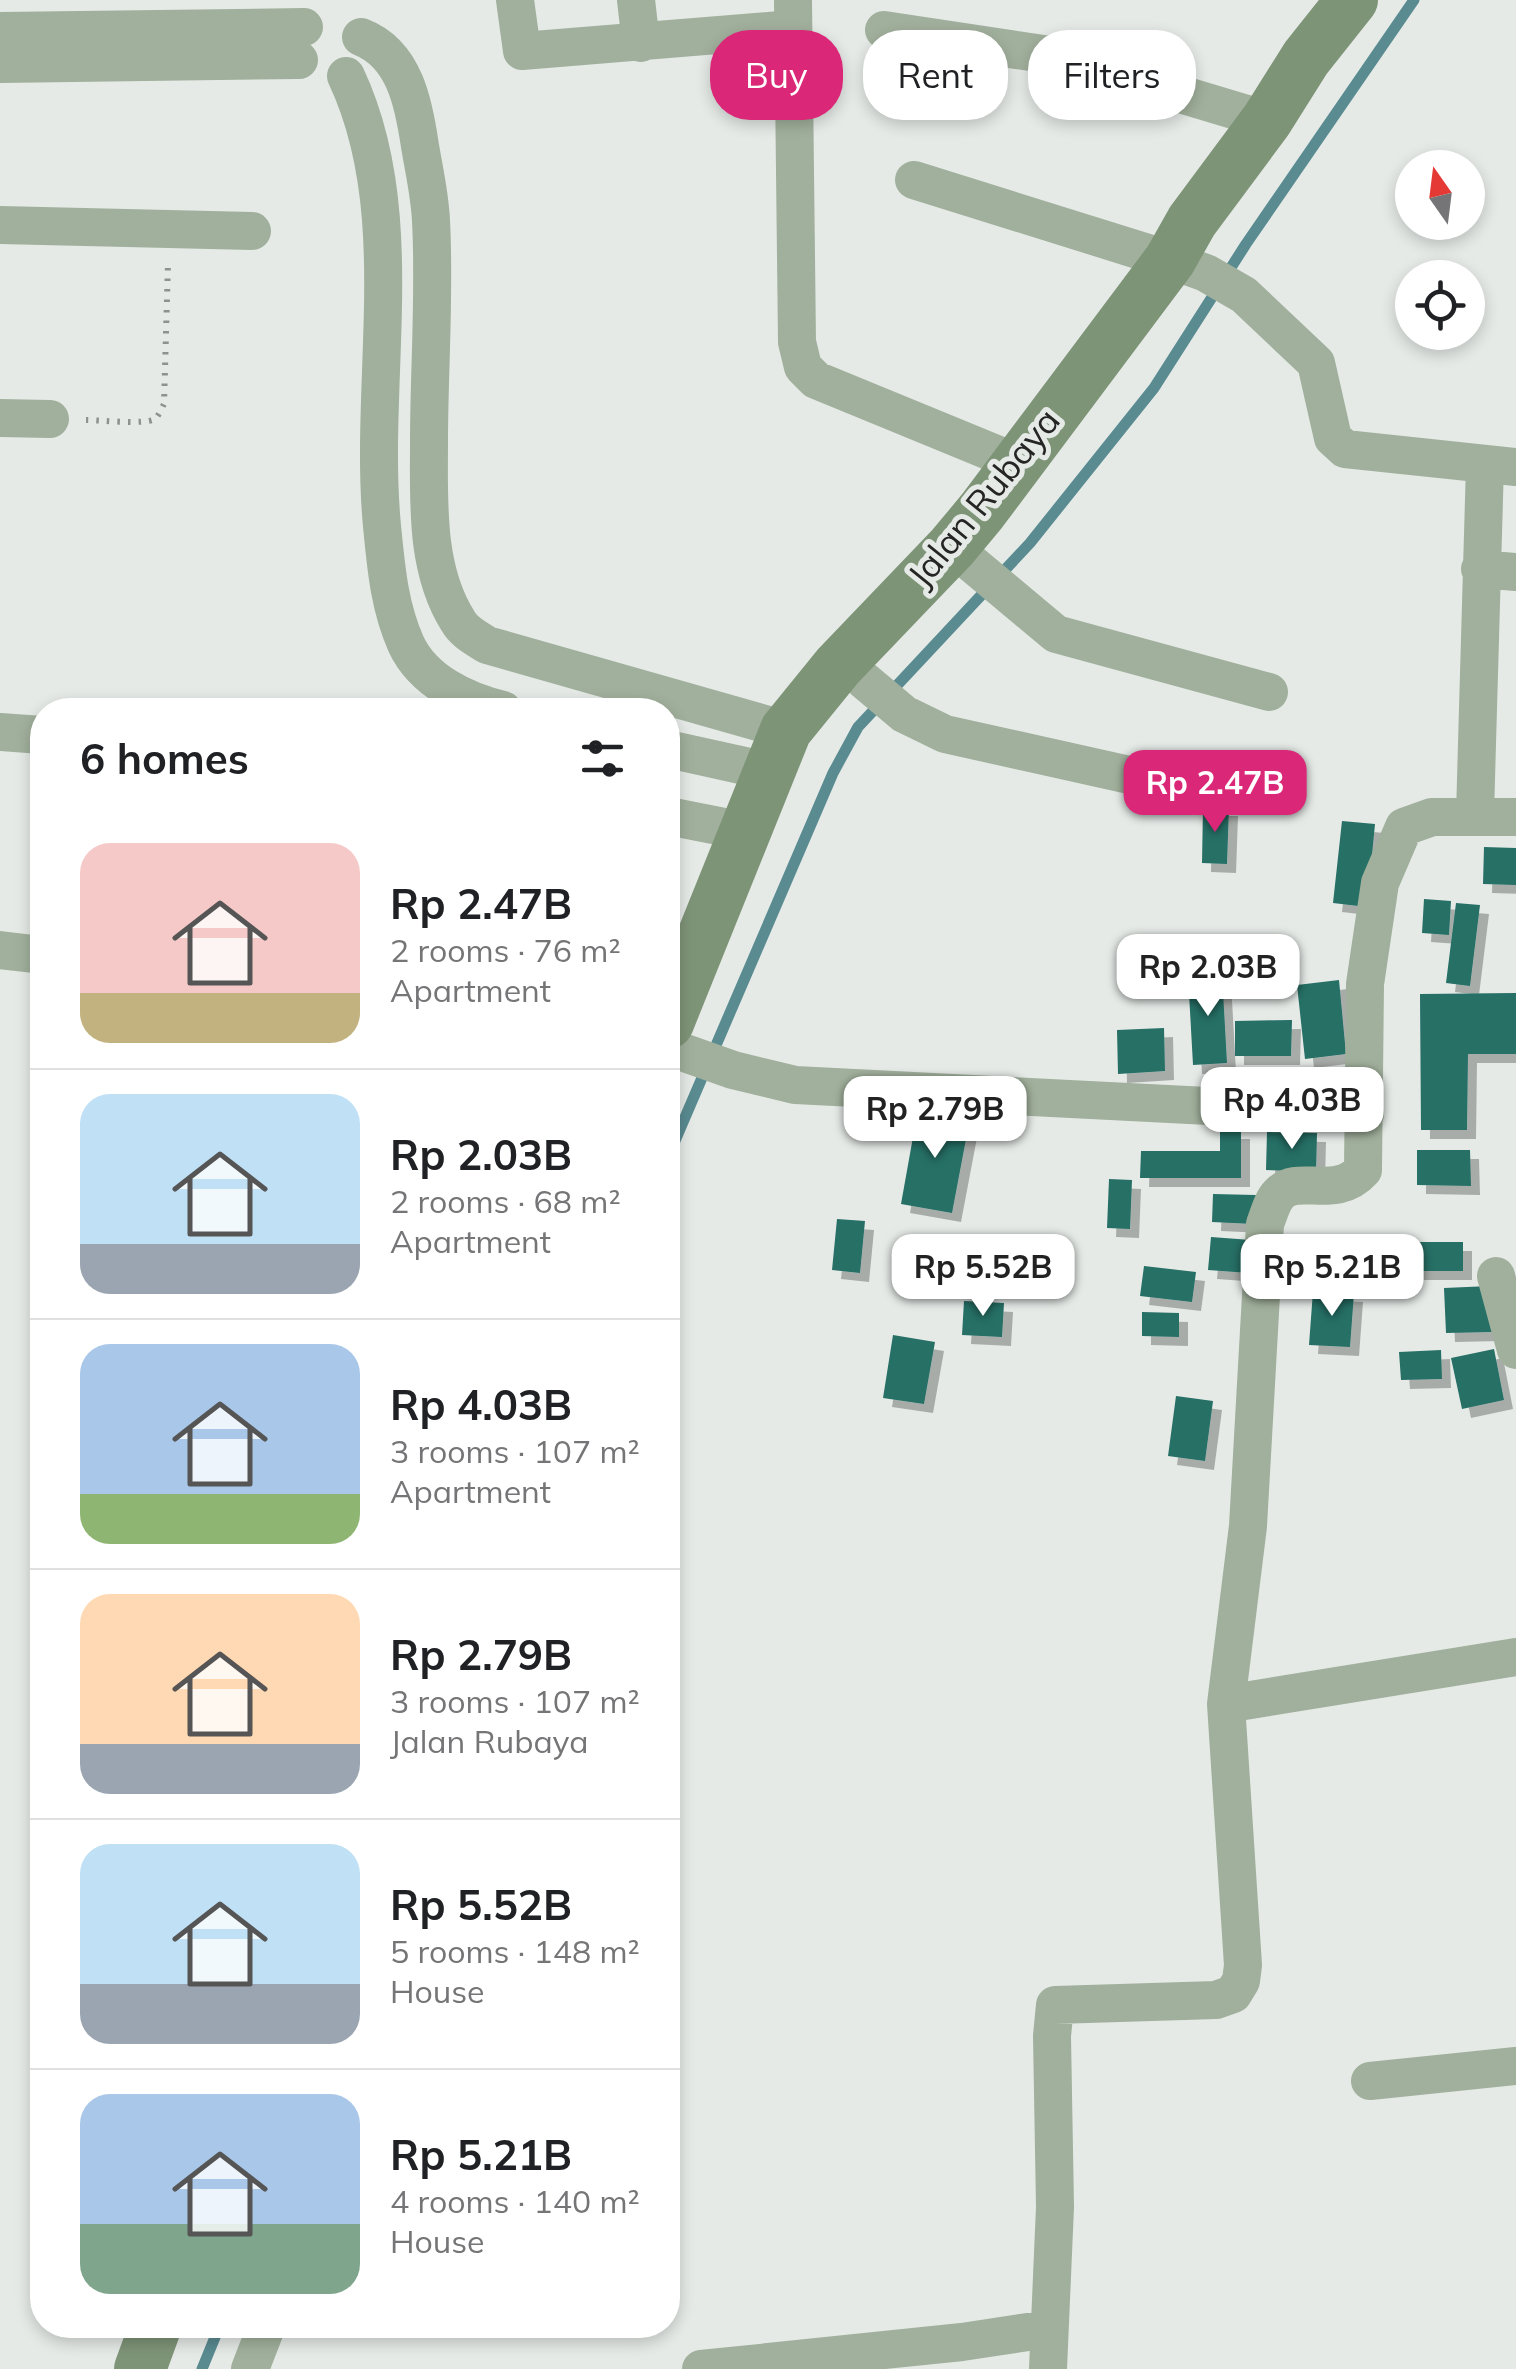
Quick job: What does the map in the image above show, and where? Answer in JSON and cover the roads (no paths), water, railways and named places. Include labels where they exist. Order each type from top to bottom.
[{"type":"street","points":[[515,0],[522,51],[641,42],[793,15],[797,342],[803,367],[816,380],[1018,463]]},
{"type":"street","points":[[636,0],[641,42]]},
{"type":"street","name":"Jalan Rubaya","points":[[680,1017],[744,830],[776,751],[964,558],[1018,463],[1188,266],[1192,222],[1267,120],[1306,58],[1352,0]]},
{"type":"street","points":[[336,15],[352,22],[361,38],[362,53],[346,76],[320,79],[304,68],[302,44],[318,16],[336,15]]},
{"type":"street","points":[[0,31],[302,44]]},
{"type":"street","points":[[361,38],[371,41],[389,57],[408,88],[416,116],[431,220],[429,496],[436,570],[458,622],[487,645],[632,698]]},
{"type":"street","points":[[0,64],[302,44]]},
{"type":"street","points":[[1008,49],[1050,56],[1267,120]]},
{"type":"street","points":[[346,76],[370,134],[377,170],[382,368],[378,484],[387,581],[407,647],[428,674],[464,698]]},
{"type":"street","points":[[914,180],[1188,266],[1238,292],[1316,363],[1330,428],[1345,449],[1501,465],[1498,571],[1476,814]]},
{"type":"street","points":[[0,225],[252,231]]},
{"type":"street","points":[[0,418],[50,420]]},
{"type":"street","points":[[964,558],[1056,634],[1269,692]]},
{"type":"street","points":[[387,581],[436,570]]},
{"type":"street","points":[[849,672],[904,714],[945,734],[1192,789]]},
{"type":"street","points":[[680,716],[776,751]]},
{"type":"street","points":[[0,732],[30,734]]},
{"type":"street","points":[[680,749],[776,751]]},
{"type":"street","points":[[1048,2369],[1054,2207],[1054,2005],[1216,2000],[1233,1994],[1240,1981],[1243,1965],[1226,1704],[1248,1526],[1265,1224],[1275,1196],[1288,1187],[1344,1186],[1363,1170],[1366,984],[1380,882],[1404,827],[1432,816],[1516,817]]},
{"type":"street","points":[[680,818],[744,830]]},
{"type":"street","points":[[0,950],[30,954]]},
{"type":"street","points":[[680,1044],[733,1070],[795,1085],[1365,1114]]},
{"type":"street","points":[[1496,1276],[1516,1350]]},
{"type":"street","points":[[1226,1704],[1516,1657]]},
{"type":"street","points":[[1370,2081],[1516,2066]]},
{"type":"street","points":[[701,2369],[962,2342],[1048,2329]]},
{"type":"street","points":[[140,2369],[151,2338]]},
{"type":"street","points":[[250,2369],[262,2338]]},
{"type":"waterway","points":[[680,1129],[833,773],[858,727],[1030,543],[1154,388],[1246,244],[1414,0]]},
{"type":"waterway","points":[[202,2369],[215,2338]]}]
